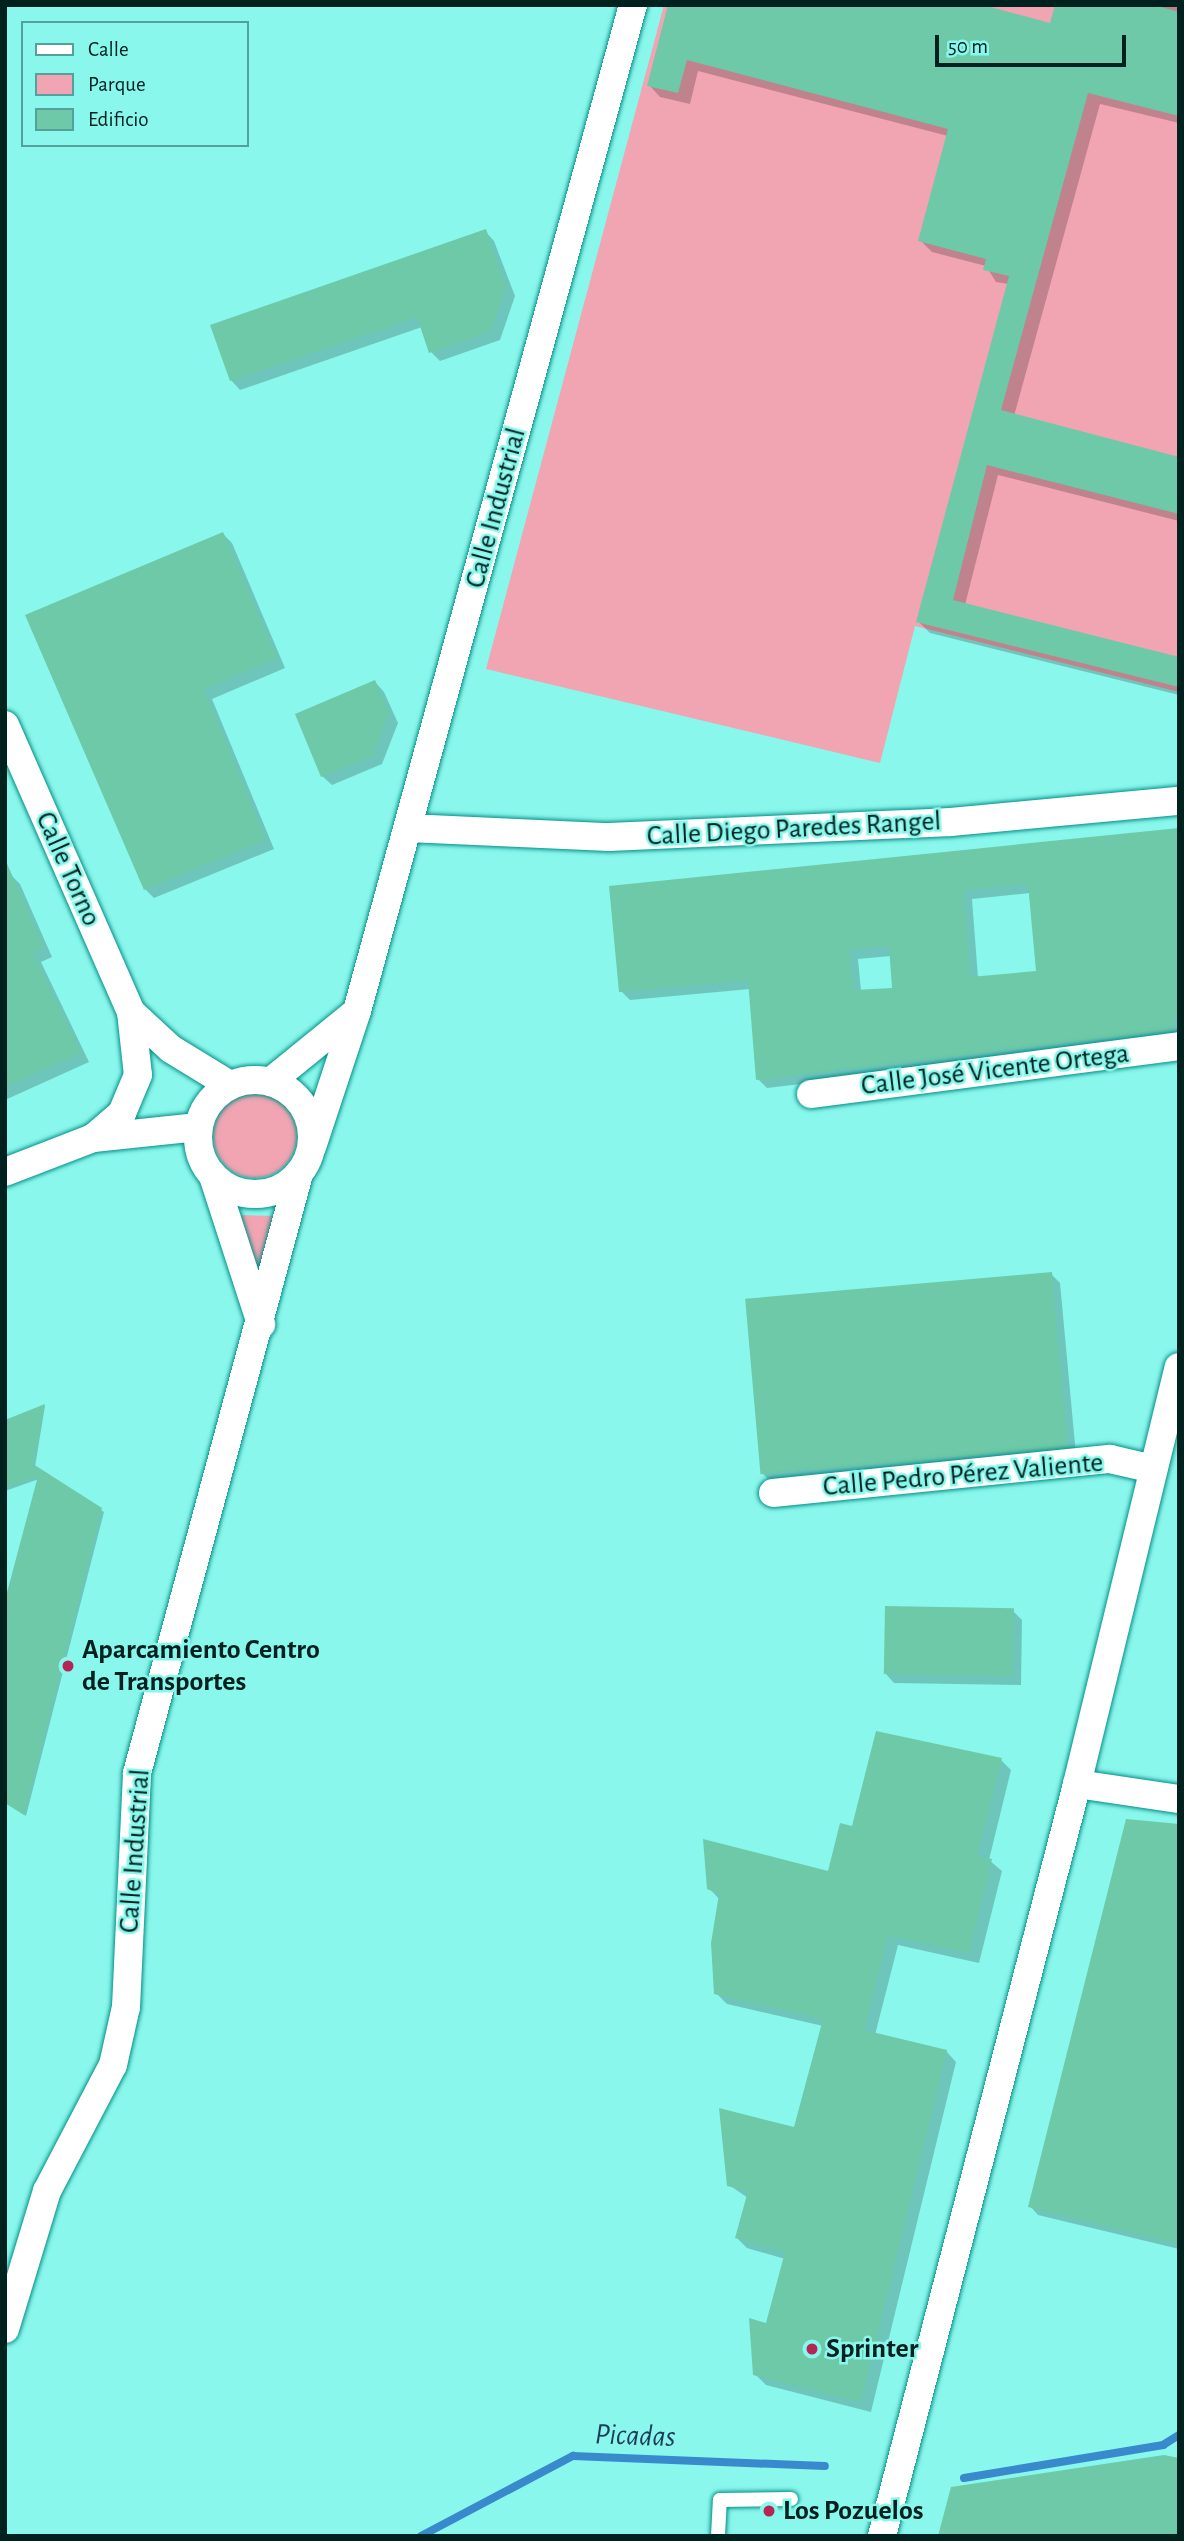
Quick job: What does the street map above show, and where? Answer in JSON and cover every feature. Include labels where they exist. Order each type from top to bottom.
[{"type":"street","name":"Calle Industrial","points":[[312,1147],[357,1011],[633,5]]},
{"type":"street","name":"Calle Torno","points":[[5,725],[131,1012],[138,1075],[122,1113],[93,1138]]},
{"type":"street","name":"Calle Diego Paredes Rangel","points":[[408,828],[609,837],[951,822],[1179,800]]},
{"type":"street","points":[[270,1082],[357,1011]]},
{"type":"street","name":"Calle Torno","points":[[131,1012],[171,1049],[230,1085]]},
{"type":"street","name":"Calle José Vicente Ortega","points":[[811,1094],[1179,1046]]},
{"type":"street","points":[[213,1176],[228,1188],[257,1194],[284,1186],[299,1174],[312,1147],[308,1114],[298,1099],[270,1082],[249,1080],[230,1085],[209,1103],[198,1127],[203,1161],[213,1176],[261,1324]]},
{"type":"street","points":[[5,1172],[93,1138],[198,1127]]},
{"type":"street","name":"Calle Industrial","points":[[5,2329],[47,2191],[113,2065],[126,2007],[137,1773],[261,1324],[299,1174]]},
{"type":"street","points":[[881,2536],[1077,1784],[1179,1367]]},
{"type":"street","name":"Calle Pedro Pérez Valiente","points":[[773,1493],[1110,1459],[1153,1469]]},
{"type":"street","points":[[1077,1784],[1179,1799]]},
{"type":"lane","points":[[718,2536],[720,2500],[791,2499]]},
{"type":"green space","points":[[664,5],[1179,5],[1179,692],[915,626],[880,763],[486,669]]},
{"type":"green space","points":[[255,1094],[271,1097],[285,1106],[294,1120],[297,1136],[294,1152],[285,1166],[271,1175],[255,1178],[239,1175],[225,1166],[216,1152],[213,1136],[216,1120],[225,1106],[239,1097]]},
{"type":"green space","points":[[240,1215],[275,1216],[262,1272],[251,1272]]},
{"type":"building","points":[[668,5],[983,5],[1050,23],[1055,5],[1154,5],[1179,12],[1179,116],[1088,93],[1001,410],[1179,457],[1179,514],[987,465],[953,600],[1179,657],[1179,687],[916,622],[1009,276],[983,270],[986,259],[918,241],[948,129],[687,60],[678,93],[647,86]]},
{"type":"building","points":[[486,229],[506,286],[491,331],[429,353],[417,317],[230,381],[210,325]]},
{"type":"building","points":[[223,532],[277,658],[204,689],[266,840],[144,890],[25,615]]},
{"type":"building","points":[[375,680],[389,713],[373,756],[321,777],[295,714]]},
{"type":"building","points":[[1179,828],[1179,1002],[1171,1030],[756,1080],[748,980],[619,992],[609,886]],"holes":[[[1028,884],[1036,971],[970,977],[964,890]],[[889,946],[892,988],[854,990],[849,950]]]},
{"type":"building","points":[[5,859],[44,948],[33,953],[81,1053],[5,1087]]},
{"type":"building","points":[[1052,1272],[1067,1447],[761,1474],[745,1299]]},
{"type":"building","points":[[45,1404],[33,1464],[102,1508],[24,1815],[5,1803],[5,1600],[38,1476],[5,1488],[5,1420]]},
{"type":"building","points":[[885,1606],[1014,1608],[1013,1676],[884,1674]]},
{"type":"building","points":[[876,1731],[1002,1758],[977,1856],[992,1859],[969,1953],[888,1936],[864,2030],[947,2050],[861,2402],[753,2375],[749,2318],[766,2323],[785,2252],[735,2238],[748,2191],[727,2186],[719,2108],[794,2127],[823,2019],[714,1994],[711,1943],[719,1894],[707,1889],[703,1839],[828,1871],[840,1823],[852,1826]]},
{"type":"building","points":[[1126,1819],[1179,1824],[1179,2244],[1028,2207]]},
{"type":"building","points":[[1164,2455],[1179,2458],[1179,2536],[938,2536],[951,2487]]},
{"type":"waterway","name":"Picadas","points":[[964,2478],[1163,2445],[1179,2435]]},
{"type":"waterway","name":"Picadas","points":[[421,2536],[573,2456],[825,2466]]},
{"type":"place","name":"Aparcamiento Centro de Transportes","points":[[68,1666]]},
{"type":"place","name":"Sprinter","points":[[812,2349]]},
{"type":"place","name":"Los Pozuelos","points":[[769,2511]]}]
